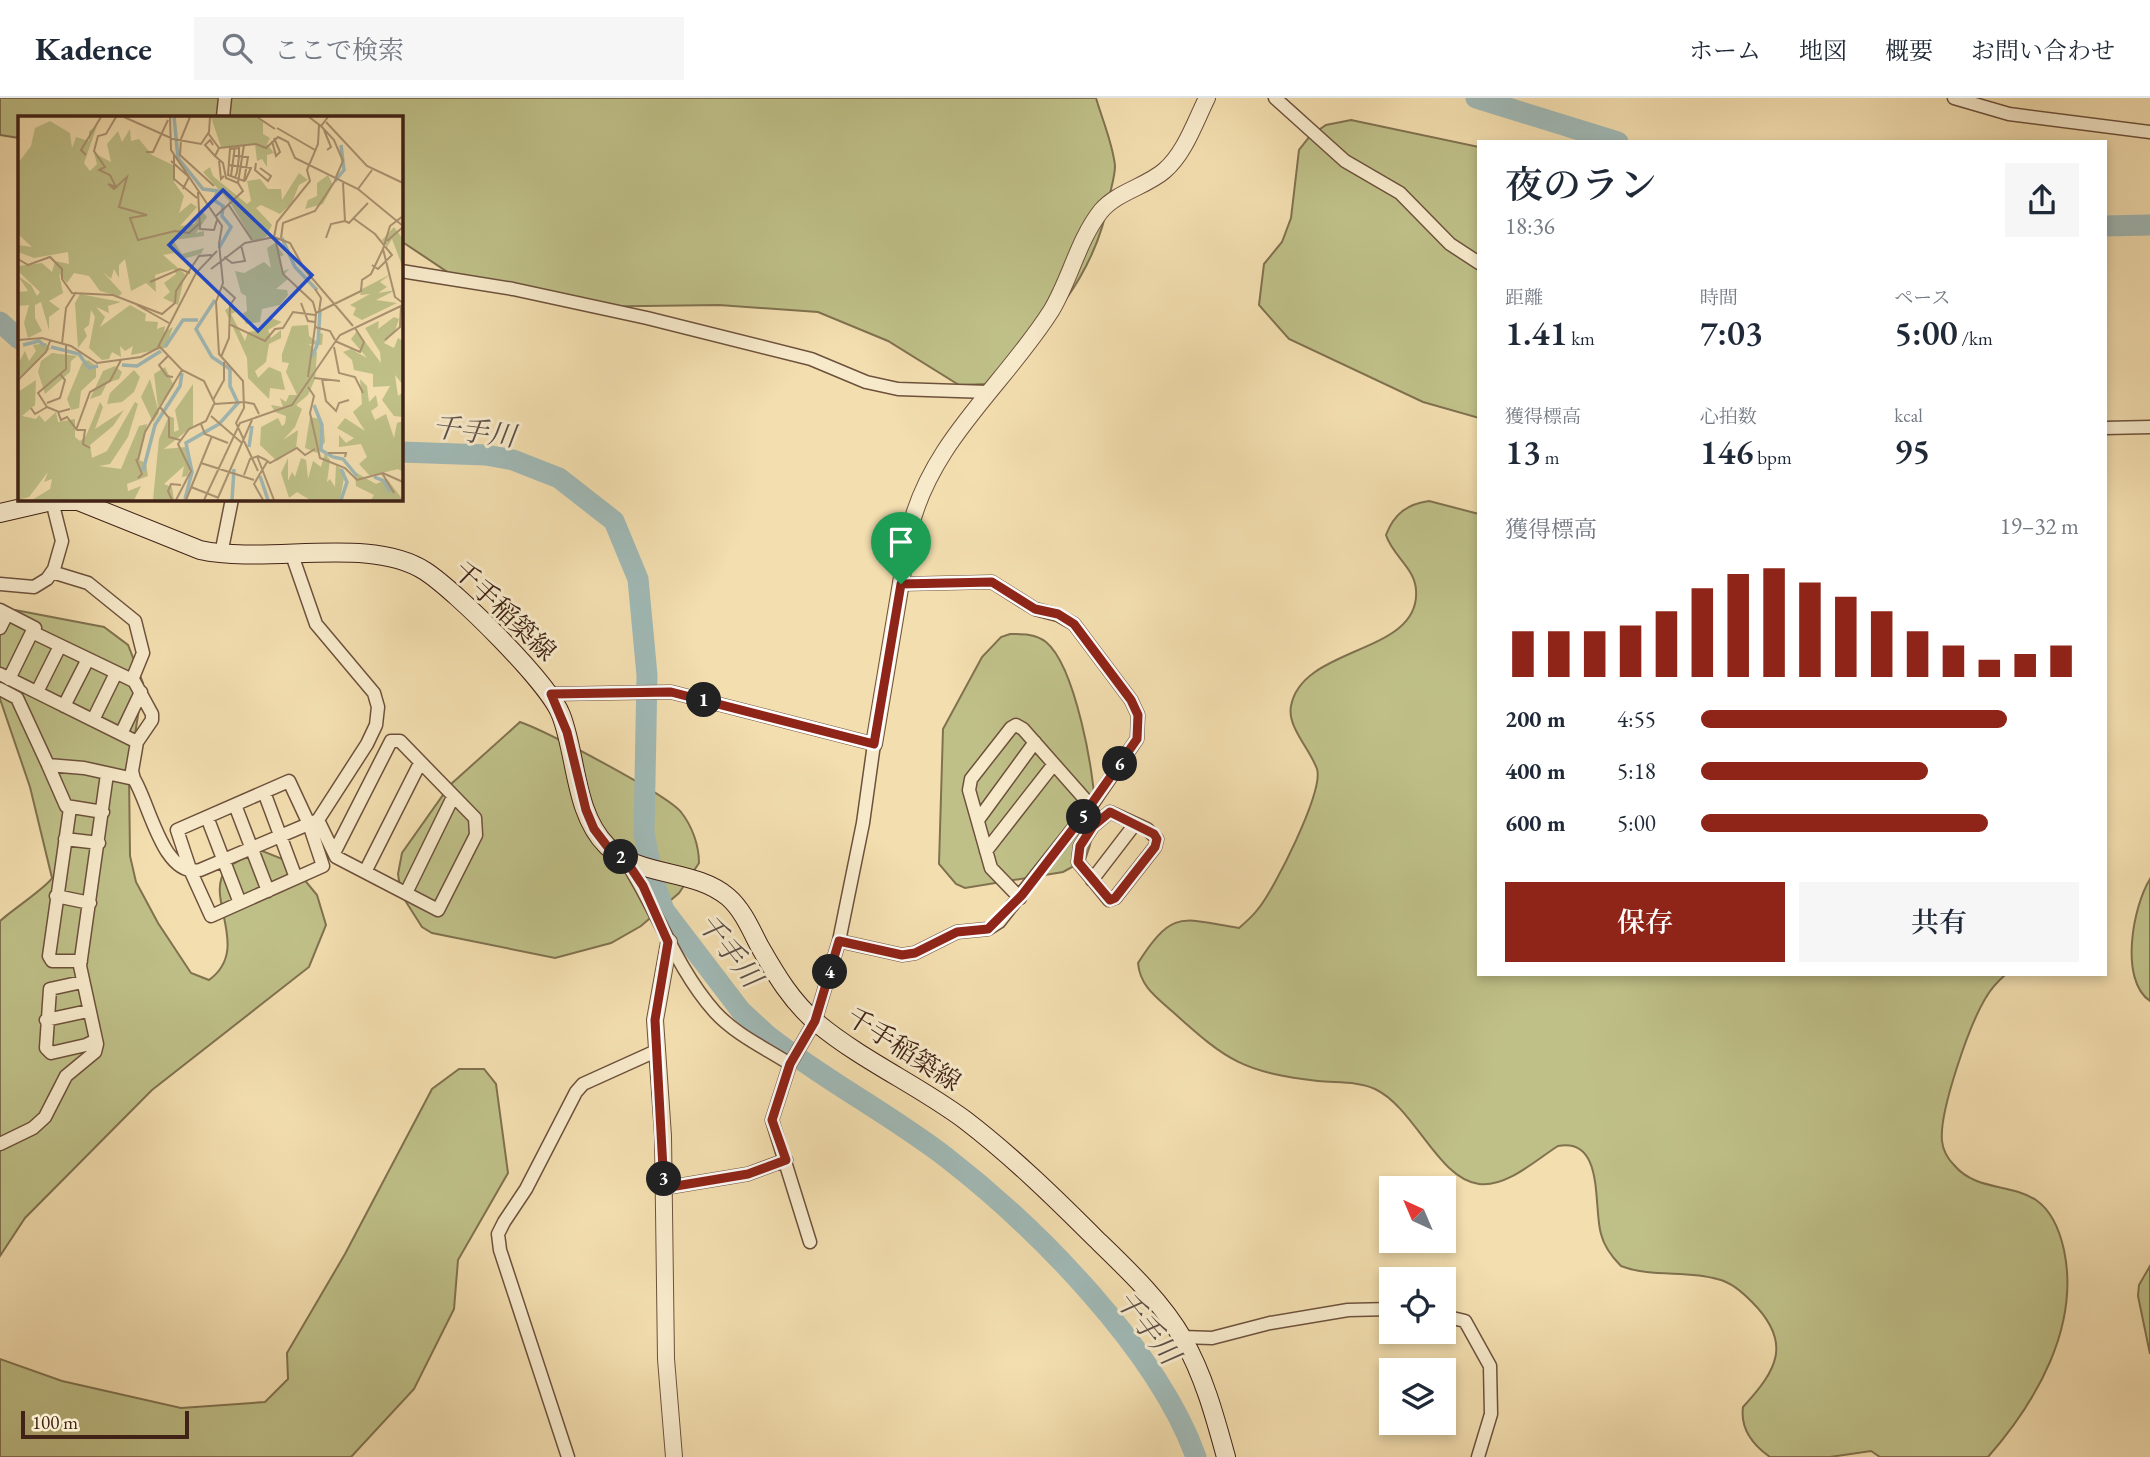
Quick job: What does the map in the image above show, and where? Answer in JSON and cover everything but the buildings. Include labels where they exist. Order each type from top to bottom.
[{"type":"main road","name":"千手稲築線","points":[[0,513],[52,501],[78,501],[189,545],[221,554],[379,554],[424,570],[452,592],[551,694],[567,732],[586,810],[594,829],[607,846],[633,862],[686,876],[728,897],[741,911],[776,977],[813,1025],[964,1120],[1044,1187],[1134,1276],[1182,1337],[1207,1391],[1226,1457]]},
{"type":"street","points":[[223,116],[225,98]]},
{"type":"street","points":[[810,1242],[772,1120],[791,1062],[813,1025],[839,941],[860,836],[916,501],[951,439],[1053,308],[1094,222],[1103,209],[1164,171],[1177,157],[1207,98]]},
{"type":"street","points":[[1275,98],[1345,161],[1400,193],[1450,244],[1477,262]]},
{"type":"street","points":[[1954,98],[2009,114],[2150,132]]},
{"type":"street","points":[[402,271],[513,289],[647,318],[811,359],[866,382],[898,389],[988,392]]},
{"type":"street","points":[[2107,428],[2150,427]]},
{"type":"street","points":[[221,554],[232,500]]},
{"type":"street","points":[[0,584],[34,587],[52,572],[61,552],[62,541],[52,501]]},
{"type":"street","points":[[32,632],[132,680],[141,692],[152,720],[137,742],[132,771],[134,779],[173,862],[191,872],[313,822],[367,744],[376,725],[378,707],[366,680],[316,624],[292,555]]},
{"type":"street","points":[[52,572],[88,583],[135,621],[143,653],[132,680]]},
{"type":"street","points":[[839,941],[902,955],[915,953],[957,932],[988,929],[1020,898],[1087,811],[1137,739],[1139,728],[1131,700],[1074,624],[1058,614],[1035,609],[992,582],[901,584]]},
{"type":"street","points":[[0,628],[4,612],[34,628],[3,681]]},
{"type":"street","points":[[37,692],[60,646]]},
{"type":"street","points":[[64,706],[88,659]]},
{"type":"street","points":[[93,720],[116,673]]},
{"type":"street","points":[[3,681],[37,692],[137,742]]},
{"type":"street","points":[[3,681],[17,698],[70,808],[49,956],[52,961],[81,961]]},
{"type":"street","points":[[551,694],[661,691],[874,744]]},
{"type":"street","points":[[121,734],[141,692]]},
{"type":"street","points":[[1020,898],[991,868],[970,800],[971,779],[1016,725],[1054,764],[1087,811],[1093,826]]},
{"type":"street","points":[[313,822],[323,866],[211,916],[191,872],[177,830],[289,781],[334,853],[438,909],[476,835],[475,818],[400,741],[391,741],[334,853]]},
{"type":"street","points":[[978,820],[1035,742]]},
{"type":"street","points":[[365,872],[420,763]]},
{"type":"street","points":[[986,851],[1054,764]]},
{"type":"street","points":[[48,765],[134,779]]},
{"type":"street","points":[[0,1143],[33,1128],[44,1117],[66,1076],[95,1052],[96,1040],[82,982],[81,961],[107,774]]},
{"type":"street","points":[[264,792],[296,878]]},
{"type":"street","points":[[405,893],[453,797]]},
{"type":"street","points":[[235,805],[268,891]]},
{"type":"street","points":[[70,808],[103,812]]},
{"type":"street","points":[[1110,812],[1135,824],[1154,834],[1157,839],[1155,847],[1115,898],[1110,900],[1082,868],[1077,856],[1093,826],[1110,812]]},
{"type":"street","points":[[207,817],[240,903]]},
{"type":"street","points":[[1092,880],[1135,824]]},
{"type":"street","points":[[65,839],[99,843]]},
{"type":"street","points":[[633,862],[668,942],[717,1013],[791,1062]]},
{"type":"street","points":[[56,896],[90,903]]},
{"type":"street","points":[[668,942],[655,1020],[664,1188],[669,1455]]},
{"type":"street","points":[[82,982],[50,989],[46,1048],[51,1053],[96,1040]]},
{"type":"street","points":[[46,1020],[88,1011]]},
{"type":"street","points":[[568,1457],[503,1259],[498,1234],[526,1189],[576,1092],[583,1084],[656,1051]]},
{"type":"street","points":[[664,1188],[748,1174],[786,1160]]},
{"type":"street","points":[[1182,1337],[1212,1338],[1270,1323],[1348,1310],[1379,1309]]},
{"type":"street","points":[[1456,1319],[1465,1321],[1490,1366],[1491,1414],[1478,1457]]},
{"type":"green space","points":[[0,98],[1096,98],[1112,149],[1115,170],[1093,253],[1065,300],[1030,344],[989,384],[959,385],[888,341],[818,312],[719,305],[568,307],[455,277],[402,242],[402,116],[18,116],[18,138],[0,135]]},
{"type":"green space","points":[[1351,120],[1477,147],[1477,417],[1423,402],[1289,339],[1259,305],[1264,264],[1282,242],[1291,218],[1299,150],[1310,136],[1326,125]]},
{"type":"green space","points":[[1429,501],[1477,513],[1477,976],[2004,976],[1985,999],[1964,1048],[1945,1110],[1943,1144],[1950,1160],[1972,1179],[2026,1195],[2042,1205],[2051,1216],[2060,1236],[2067,1278],[2066,1307],[2050,1361],[2023,1412],[1988,1457],[1880,1457],[1871,1451],[1830,1457],[1770,1457],[1749,1436],[1743,1407],[1765,1381],[1772,1368],[1776,1356],[1773,1330],[1752,1302],[1722,1280],[1705,1276],[1645,1272],[1621,1266],[1602,1238],[1594,1176],[1583,1152],[1573,1146],[1558,1146],[1500,1182],[1479,1184],[1464,1179],[1439,1157],[1402,1111],[1375,1089],[1354,1083],[1293,1078],[1238,1062],[1208,1043],[1145,985],[1138,963],[1150,945],[1170,925],[1191,921],[1239,928],[1256,912],[1275,882],[1306,818],[1317,781],[1314,761],[1292,722],[1291,706],[1300,686],[1316,671],[1382,639],[1400,627],[1413,611],[1415,582],[1386,535],[1397,516],[1414,505]]},
{"type":"green space","points":[[15,610],[104,627],[128,645],[143,683],[129,773],[130,856],[136,882],[158,923],[191,973],[209,980],[221,967],[227,953],[227,938],[220,893],[221,880],[230,866],[260,850],[290,862],[317,895],[326,925],[309,967],[152,1090],[25,1218],[0,1256],[0,921],[52,878],[30,787],[0,699],[0,624]]},
{"type":"green space","points":[[1024,634],[1042,639],[1056,655],[1066,673],[1081,722],[1091,773],[1095,812],[1091,842],[1085,860],[1063,872],[965,888],[956,884],[939,864],[943,729],[982,657],[1001,637]]},
{"type":"green space","points":[[520,722],[578,750],[671,803],[685,817],[692,830],[699,863],[679,893],[641,926],[611,943],[555,958],[432,933],[422,927],[401,894],[398,874],[402,853],[450,785]]},
{"type":"green space","points":[[2150,879],[2150,1001],[2140,991],[2135,977],[2132,942],[2138,906]]},
{"type":"green space","points":[[459,1069],[484,1069],[496,1084],[508,1173],[458,1260],[454,1309],[414,1389],[351,1457],[0,1457],[0,1359],[62,1381],[181,1408],[265,1402],[288,1379],[287,1353],[345,1254],[432,1089]]},
{"type":"green space","points":[[2150,1266],[2150,1354],[2138,1296],[2139,1285]]},
{"type":"waterway","points":[[1476,98],[1612,140]]},
{"type":"waterway","points":[[2107,226],[2150,225]]},
{"type":"waterway","name":"千手川","points":[[0,322],[18,338]]},
{"type":"waterway","name":"千手川","points":[[402,452],[486,455],[513,460],[559,478],[614,521],[638,579],[647,675],[644,833],[653,879],[664,910],[741,1011],[767,1035],[947,1158],[1055,1255],[1124,1333],[1178,1416],[1196,1457]]},
{"type":"route","points":[[901,584],[874,744],[671,692],[551,694],[567,732],[586,810],[594,829],[607,846],[625,859],[643,886],[668,942],[655,1020],[664,1188],[748,1174],[786,1160],[772,1120],[790,1064],[815,1021],[839,941],[902,955],[915,953],[957,932],[988,929],[999,922],[1022,895],[1083,816],[1093,826],[1104,814],[1110,812],[1154,834],[1157,839],[1155,847],[1115,898],[1110,900],[1078,862],[1080,846],[1093,826],[1083,816],[1137,739],[1139,728],[1138,715],[1131,700],[1074,624],[1058,614],[1035,609],[992,582],[972,581],[928,586],[901,584]]}]
